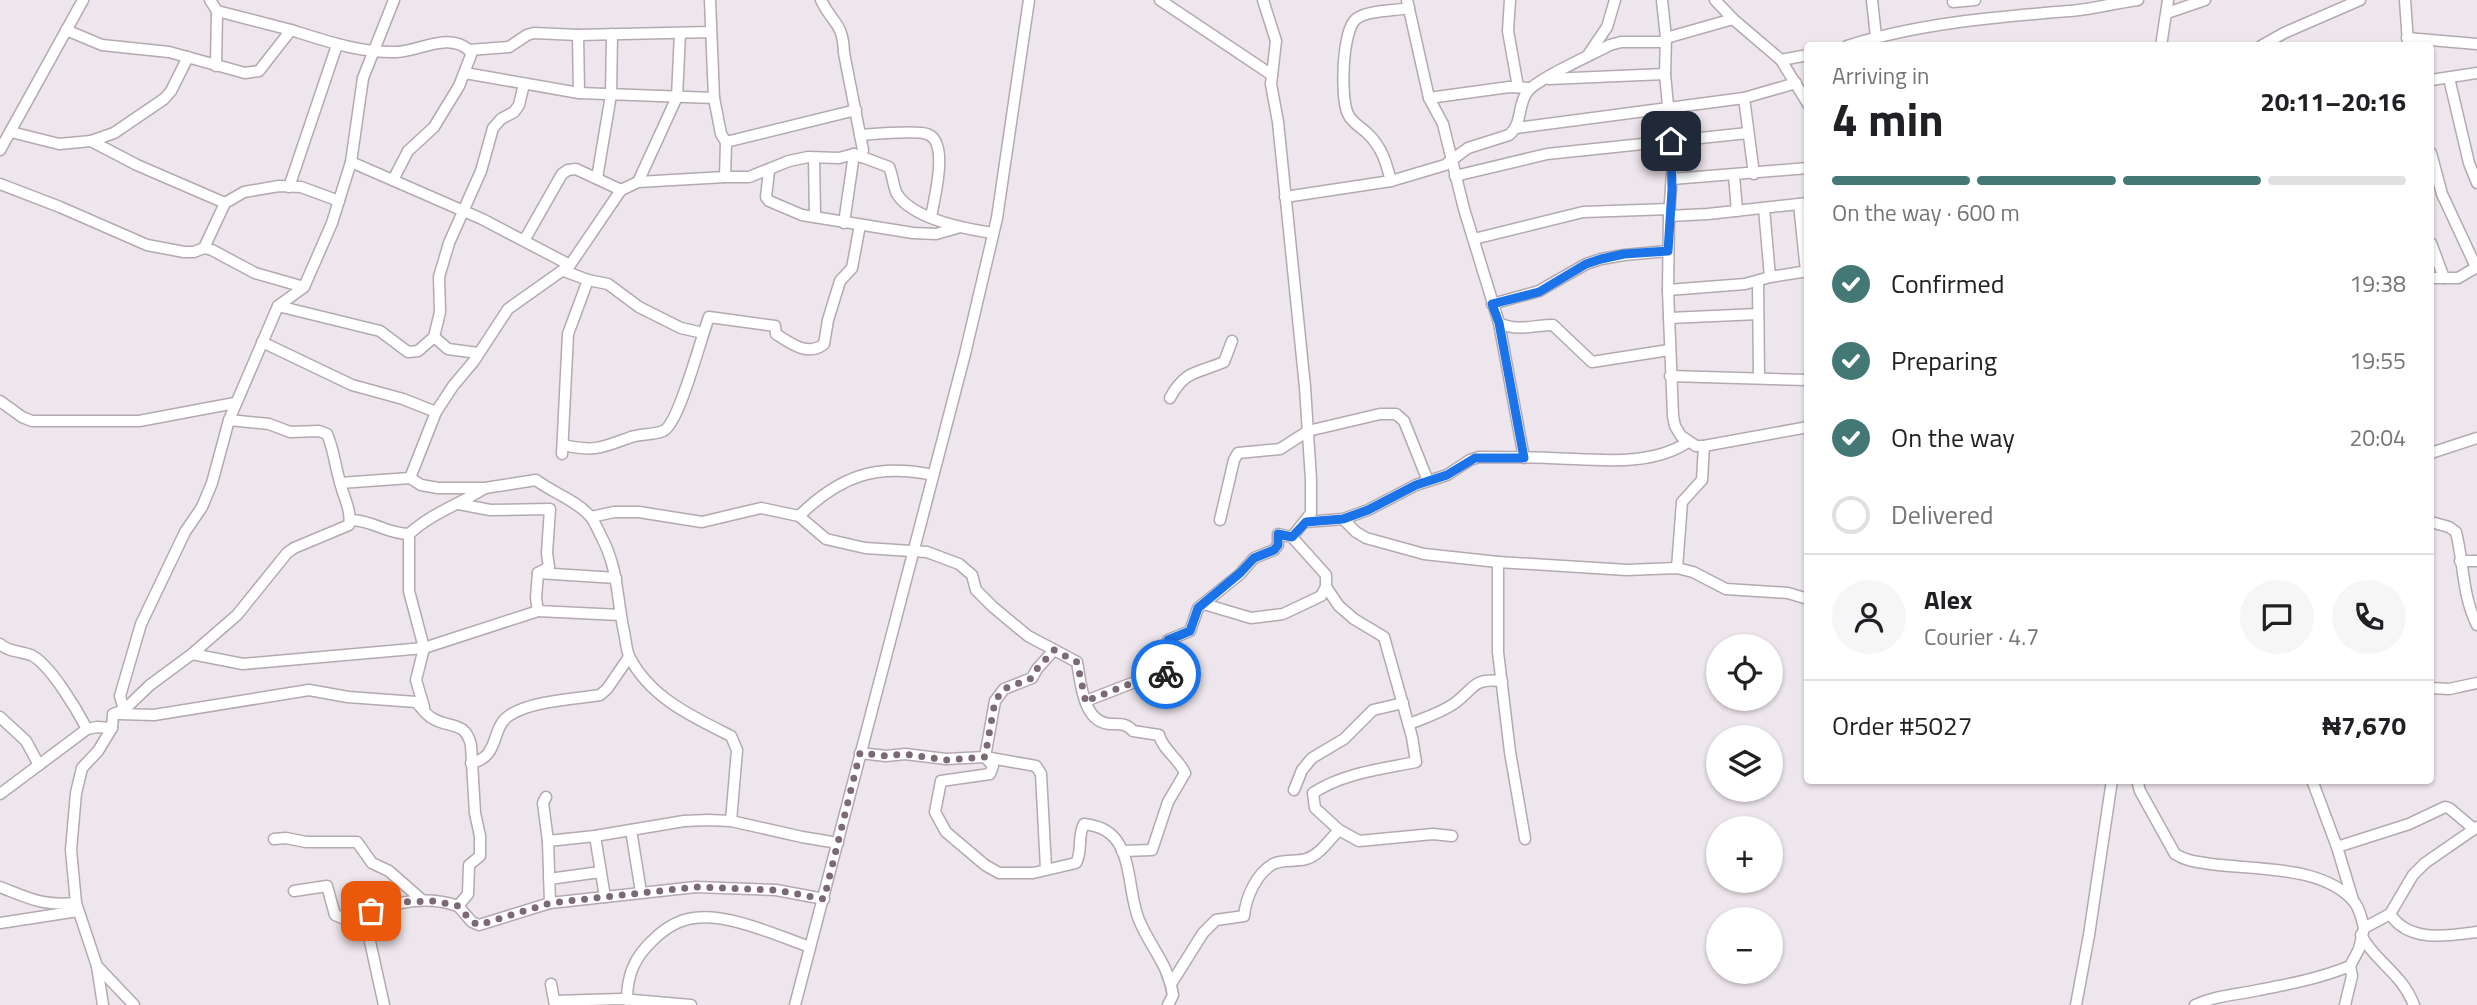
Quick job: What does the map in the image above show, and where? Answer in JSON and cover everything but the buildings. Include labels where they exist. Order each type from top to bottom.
[{"type":"street","points":[[0,150],[83,0]]},
{"type":"street","points":[[210,0],[217,11],[216,66]]},
{"type":"street","points":[[124,710],[120,696],[141,624],[186,532],[202,507],[212,483],[235,404],[278,306],[304,286],[322,248],[351,162],[363,78],[394,0]]},
{"type":"street","points":[[709,0],[714,98],[721,134],[726,142],[725,177]]},
{"type":"street","points":[[821,0],[841,30],[863,150],[857,156],[844,223]]},
{"type":"street","points":[[795,1005],[965,354],[993,233],[1009,145],[1029,0]]},
{"type":"street","points":[[1160,0],[1272,75]]},
{"type":"street","points":[[1263,0],[1276,41],[1271,84],[1278,122],[1305,387],[1312,502],[1311,513],[1306,522],[1292,537]]},
{"type":"street","points":[[1285,197],[1391,181],[1451,162],[1468,148],[1509,135],[1516,128],[1524,96],[1508,31],[1510,0]]},
{"type":"street","points":[[1587,58],[1607,26],[1615,0]]},
{"type":"street","points":[[1662,0],[1671,141],[1668,290],[1670,376],[1675,426],[1688,442],[1696,446],[1804,428]]},
{"type":"street","points":[[1872,0],[1876,37]]},
{"type":"street","points":[[1953,23],[1953,1],[1975,0]]},
{"type":"street","points":[[2038,0],[2052,8]]},
{"type":"street","points":[[1860,42],[1953,23],[2052,8],[2138,0]]},
{"type":"street","points":[[2162,42],[2168,0]]},
{"type":"street","points":[[2167,13],[2205,0]]},
{"type":"street","points":[[2268,42],[2360,0]]},
{"type":"street","points":[[2405,0],[2408,42]]},
{"type":"street","points":[[1719,1],[1733,19],[1781,60],[1804,97]]},
{"type":"street","points":[[1391,181],[1384,155],[1348,115],[1345,106],[1346,36],[1352,22],[1363,15],[1408,4],[1429,98],[1443,124],[1451,162],[1499,323],[1524,458]]},
{"type":"street","points":[[217,11],[337,45],[396,52],[421,49],[444,42],[465,46],[471,55],[465,73],[434,127],[408,151],[393,180]]},
{"type":"street","points":[[1429,98],[1523,88],[1621,42],[1665,40],[1733,19]]},
{"type":"street","points":[[66,30],[103,46],[147,49],[245,73],[259,71],[291,30]]},
{"type":"street","points":[[469,50],[509,47],[534,33],[578,35],[711,32]]},
{"type":"street","points":[[638,182],[677,97],[680,33]]},
{"type":"street","points":[[2284,33],[2288,42]]},
{"type":"street","points":[[597,178],[611,95],[612,34]]},
{"type":"street","points":[[578,35],[579,93]]},
{"type":"street","points":[[2434,43],[2477,44]]},
{"type":"street","points":[[289,187],[337,45]]},
{"type":"street","points":[[1781,60],[1804,56]]},
{"type":"street","points":[[11,132],[59,144],[91,141],[114,133],[164,99],[171,91],[188,57]]},
{"type":"street","points":[[465,73],[579,93],[714,98]]},
{"type":"street","points":[[1542,80],[1665,74]]},
{"type":"street","points":[[2434,80],[2477,74]]},
{"type":"street","points":[[2449,78],[2469,163],[2477,183]]},
{"type":"street","points":[[1516,128],[1744,98],[1796,83]]},
{"type":"street","points":[[278,306],[380,331],[408,352],[418,351],[434,337],[440,312],[439,277],[449,243],[481,171],[493,128],[519,105],[524,84]]},
{"type":"street","points":[[1744,98],[1754,174]]},
{"type":"street","points":[[726,142],[856,110]]},
{"type":"street","points":[[860,135],[926,133],[936,141],[940,153],[931,217]]},
{"type":"street","points":[[1455,176],[1547,155],[1748,133]]},
{"type":"street","points":[[91,141],[127,161],[225,203]]},
{"type":"street","points":[[411,478],[436,412],[508,309],[567,268],[621,190],[638,182],[749,177],[789,161],[857,156],[889,167],[899,197],[911,206],[957,228],[993,233]]},
{"type":"street","points":[[814,158],[815,217]]},
{"type":"street","points":[[351,162],[524,239],[588,280],[608,284],[617,289],[639,307],[681,328],[703,333]]},
{"type":"street","points":[[2434,164],[2442,194],[2476,267],[2465,276],[2434,278]]},
{"type":"street","points":[[1672,179],[1804,168]]},
{"type":"street","points":[[524,239],[562,174],[568,170],[576,169],[621,190]]},
{"type":"street","points":[[769,171],[766,197],[769,201],[802,215],[936,234],[957,228]]},
{"type":"street","points":[[1734,175],[1737,211]]},
{"type":"street","points":[[0,184],[60,206],[147,245],[184,252],[204,248],[221,253],[255,273],[304,286]]},
{"type":"street","points":[[204,248],[225,203],[244,192],[302,187],[339,201]]},
{"type":"street","points":[[2434,198],[2442,194]]},
{"type":"street","points":[[1474,239],[1583,212],[1737,211],[1803,203]]},
{"type":"street","points":[[1765,208],[1770,277]]},
{"type":"street","points":[[588,280],[568,334],[563,449],[593,450],[639,435],[665,430],[679,407],[709,317],[775,326],[776,334],[790,343],[807,350],[817,350],[824,344],[840,281],[852,268],[860,225]]},
{"type":"street","points":[[1492,304],[1539,292],[1577,269],[1601,259],[1624,254],[1668,251]]},
{"type":"street","points":[[2434,251],[2444,278]]},
{"type":"street","points":[[1668,290],[1745,284],[1804,271]]},
{"type":"street","points":[[1758,281],[1759,378]]},
{"type":"street","points":[[1669,318],[1758,314]]},
{"type":"street","points":[[1499,323],[1507,327],[1522,328],[1553,326],[1591,362],[1670,350]]},
{"type":"street","points":[[434,337],[448,349],[478,353]]},
{"type":"street","points":[[1170,398],[1178,383],[1185,377],[1224,362],[1232,341]]},
{"type":"street","points":[[262,342],[352,385],[403,399],[436,412]]},
{"type":"street","points":[[1670,376],[1804,380]]},
{"type":"street","points":[[0,401],[32,421],[139,421],[235,404]]},
{"type":"street","points":[[1220,520],[1238,453],[1280,449],[1308,431],[1380,414],[1396,414],[1404,421],[1428,481]]},
{"type":"street","points":[[113,714],[124,710],[150,685],[192,654],[237,615],[286,554],[294,548],[344,529],[351,520],[335,454],[327,434],[319,431],[290,432],[269,424],[229,420]]},
{"type":"street","points":[[2434,452],[2477,438]]},
{"type":"street","points":[[1306,522],[1343,519],[1447,475],[1475,458],[1616,460],[1655,456],[1677,449],[1688,442]]},
{"type":"street","points":[[1677,568],[1682,502],[1702,480],[1704,446]]},
{"type":"street","points":[[799,516],[814,502],[855,475],[895,470],[933,475]]},
{"type":"street","points":[[340,483],[411,478],[421,485],[438,488],[485,488],[536,480],[573,502],[591,517],[612,555],[629,657],[667,701],[731,736],[735,742],[737,750],[731,821]]},
{"type":"street","points":[[351,520],[367,520],[392,533],[409,534],[440,511],[459,505],[485,488]]},
{"type":"street","points":[[459,505],[490,510],[550,509],[547,553],[549,567],[538,573]]},
{"type":"street","points":[[591,517],[614,512],[639,512],[702,522],[761,508],[799,516],[826,539],[865,548],[914,549],[960,564],[972,575],[976,590],[993,607],[1028,636],[1077,662],[1086,703],[1092,715],[1102,723],[1120,723],[1129,726],[1133,731],[1160,735],[1161,743],[1181,763],[1185,773],[1168,802],[1152,850],[1122,851]]},
{"type":"street","points":[[1343,519],[1356,532],[1424,554],[1498,562],[1627,570],[1677,568],[1693,572],[1726,589],[1788,593],[1804,598]]},
{"type":"street","points":[[2434,523],[2453,529],[2470,612],[2477,625]]},
{"type":"street","points":[[409,534],[409,591],[424,648],[416,680],[421,704],[432,718]]},
{"type":"street","points":[[1086,703],[1140,680],[1162,678],[1168,671],[1165,648],[1168,640],[1190,631],[1198,608],[1254,558],[1274,550],[1278,545],[1278,534],[1292,537],[1326,575],[1326,587],[1321,596],[1283,614],[1262,618],[1241,616],[1204,604]]},
{"type":"street","points":[[2460,561],[2477,561]]},
{"type":"street","points":[[1498,562],[1497,626],[1502,681],[1510,752],[1525,839]]},
{"type":"street","points":[[538,573],[616,578]]},
{"type":"street","points":[[538,573],[538,611]]},
{"type":"street","points":[[1326,587],[1339,607],[1384,637],[1409,724],[1416,762],[1326,784],[1313,793],[1315,808],[1339,830],[1359,841],[1433,834],[1452,836]]},
{"type":"street","points":[[192,654],[243,664],[424,648],[538,611],[620,615]]},
{"type":"street","points":[[2,648],[31,655],[37,660],[66,692],[87,729]]},
{"type":"street","points":[[985,757],[995,701],[1004,689],[1032,678],[1054,650]]},
{"type":"street","points":[[471,763],[491,751],[503,722],[510,715],[533,706],[600,695],[629,657]]},
{"type":"street","points":[[1409,724],[1457,702],[1469,687],[1486,679],[1502,681]]},
{"type":"street","points":[[2434,688],[2449,690],[2477,683]]},
{"type":"street","points":[[113,714],[154,715],[309,690],[348,697],[416,702],[432,718],[460,728],[468,734],[480,856],[469,865],[468,894],[458,906]]},
{"type":"street","points":[[1294,790],[1302,770],[1312,758],[1344,738],[1373,710],[1403,703]]},
{"type":"street","points":[[103,1005],[97,965],[77,907],[71,850],[76,793],[82,768],[98,751],[112,728],[113,714]]},
{"type":"street","points":[[0,717],[26,741],[39,765]]},
{"type":"street","points":[[0,794],[87,729],[112,728]]},
{"type":"street","points":[[860,753],[886,756],[905,754],[946,760],[985,757],[1015,764],[1028,763],[1039,768],[1046,868]]},
{"type":"street","points":[[985,757],[993,766],[990,774],[941,781],[934,813],[946,832],[985,865],[999,873],[1033,873],[1076,863],[1080,855],[1080,830],[1084,824],[1106,829],[1122,851],[1139,920],[1160,954],[1171,984],[1173,995],[1168,1005]]},
{"type":"street","points":[[2076,1005],[2111,784]]},
{"type":"street","points":[[2138,784],[2168,845],[2182,858],[2236,867],[2285,871],[2318,879],[2341,890],[2354,902],[2360,911],[2362,932],[2359,949],[2350,966],[2352,976],[2345,1005]]},
{"type":"street","points":[[2313,784],[2354,902]]},
{"type":"street","points":[[546,797],[543,803],[548,841],[550,903]]},
{"type":"street","points":[[2337,847],[2409,824],[2445,807],[2476,828],[2425,863],[2413,876],[2390,914],[2362,932]]},
{"type":"street","points":[[548,841],[684,821],[731,821],[838,843]]},
{"type":"street","points":[[631,830],[640,892]]},
{"type":"street","points":[[1171,984],[1203,933],[1216,919],[1244,916],[1245,905],[1254,883],[1274,863],[1307,859],[1319,852],[1339,830]]},
{"type":"street","points":[[595,836],[605,897]]},
{"type":"street","points":[[274,839],[357,842],[372,863],[389,871],[422,900]]},
{"type":"street","points":[[549,879],[600,872]]},
{"type":"street","points":[[294,891],[327,886],[335,915],[367,928],[384,1005]]},
{"type":"street","points":[[0,887],[36,901],[77,907]]},
{"type":"street","points":[[350,920],[385,906],[422,900],[458,906],[472,922],[479,925],[550,903],[696,887],[776,890],[824,899]]},
{"type":"street","points":[[0,923],[77,907]]},
{"type":"street","points":[[2390,914],[2404,929],[2421,935],[2450,936],[2477,932]]},
{"type":"street","points":[[627,999],[627,984],[635,960],[666,928],[693,918],[714,918],[738,923],[810,947]]},
{"type":"street","points":[[2362,932],[2378,957],[2404,983],[2414,1005]]},
{"type":"street","points":[[97,965],[134,1005]]},
{"type":"street","points":[[2195,1005],[2222,995],[2258,991],[2307,980],[2350,966]]},
{"type":"street","points":[[551,984],[555,1003],[627,999],[691,1005]]},
{"type":"way so far","points":[[371,911],[402,902],[435,901],[458,906],[472,922],[479,925],[550,903],[696,887],[776,890],[824,899],[860,753],[886,756],[905,754],[946,760],[985,757],[995,701],[1004,689],[1032,678],[1054,650],[1077,662],[1086,703],[1140,680],[1162,678],[1166,674]]},
{"type":"route","points":[[1166,674],[1169,666],[1165,654],[1168,640],[1190,631],[1198,608],[1240,573],[1249,561],[1274,550],[1278,545],[1278,534],[1292,537],[1306,522],[1343,519],[1368,510],[1416,485],[1447,475],[1475,458],[1524,458],[1499,323],[1492,304],[1539,292],[1586,264],[1601,259],[1624,254],[1668,251],[1673,159],[1671,141]]}]
